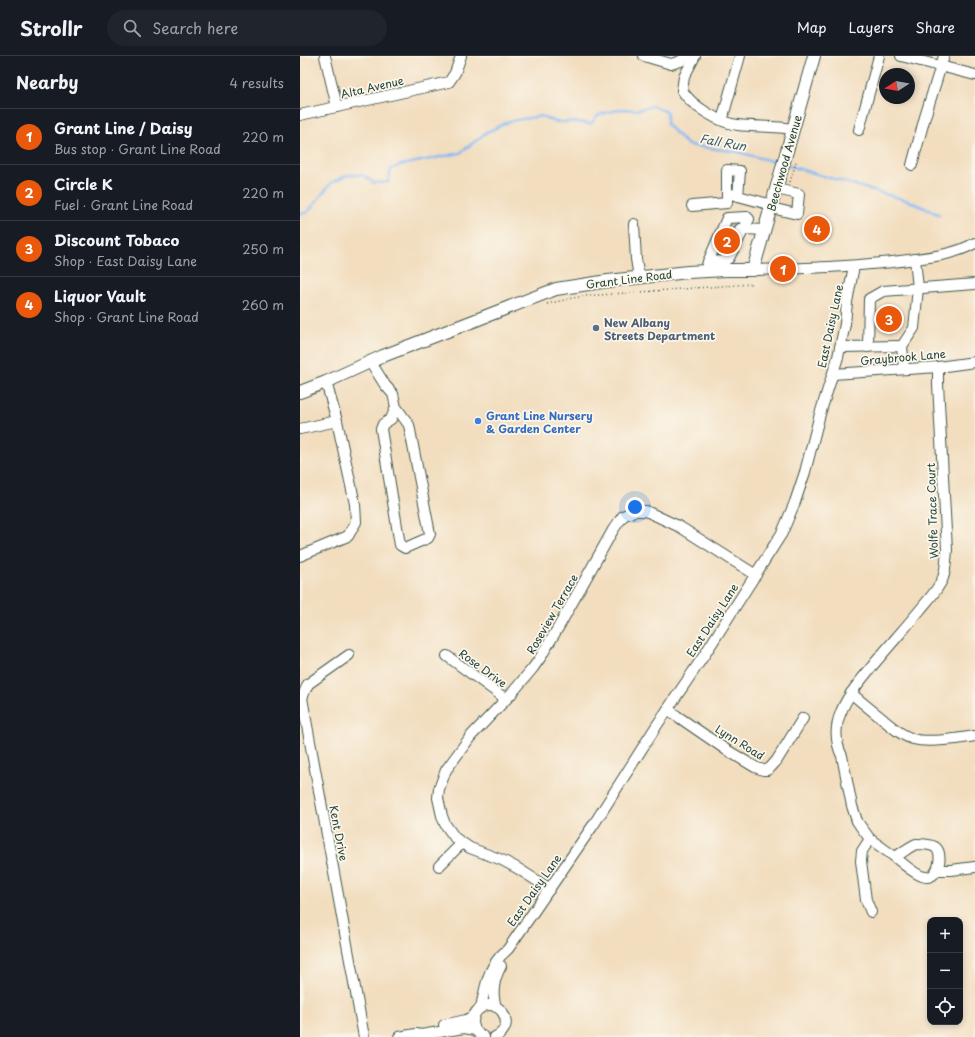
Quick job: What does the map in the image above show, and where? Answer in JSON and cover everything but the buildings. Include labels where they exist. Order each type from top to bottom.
[{"type":"main road","name":"Beechwood Avenue","points":[[753,270],[776,189],[787,173],[791,158],[793,129],[814,56]]},
{"type":"main road","name":"Grant Line Road","points":[[300,392],[383,356],[556,290],[591,283],[706,267],[753,270]]},
{"type":"street","points":[[325,56],[337,107]]},
{"type":"street","name":"Alta Avenue","points":[[300,115],[449,82],[455,73],[461,56]]},
{"type":"street","points":[[644,56],[671,64],[683,58]]},
{"type":"street","points":[[695,56],[684,77],[682,90],[695,105],[710,115],[732,124],[793,129]]},
{"type":"street","points":[[723,120],[740,56]]},
{"type":"street","points":[[859,130],[878,56]]},
{"type":"street","points":[[902,56],[942,61],[975,75]]},
{"type":"street","points":[[683,58],[682,69],[686,74]]},
{"type":"street","points":[[912,165],[942,61]]},
{"type":"street","points":[[692,206],[727,203],[727,170],[740,171],[738,196]]},
{"type":"street","points":[[727,193],[797,214],[799,194],[776,189]]},
{"type":"street","points":[[747,217],[749,219],[729,258],[706,267],[723,233],[727,218],[747,217]]},
{"type":"street","points":[[634,224],[636,259],[639,277]]},
{"type":"street","points":[[740,234],[764,230]]},
{"type":"street","name":"Grant Line Road","points":[[753,270],[854,266],[916,259],[944,255],[975,243]]},
{"type":"street","points":[[904,369],[902,346],[914,328],[918,288],[916,259]]},
{"type":"street","name":"East Daisy Lane","points":[[481,1007],[489,976],[498,958],[508,949],[594,824],[782,533],[806,472],[820,414],[840,347],[854,266]]},
{"type":"street","points":[[868,346],[869,299],[883,291],[975,284]]},
{"type":"street","points":[[840,347],[902,346]]},
{"type":"street","points":[[370,362],[384,385],[393,394],[396,407],[409,425],[430,534],[428,538],[405,548],[400,545],[381,429],[383,424],[391,419],[396,407]]},
{"type":"street","name":"Graybrook Lane","points":[[832,374],[938,367],[975,362]]},
{"type":"street","name":"Wolfe Trace Court","points":[[937,870],[934,874],[926,877],[911,870],[870,839],[865,833],[857,821],[852,806],[842,756],[838,749],[837,740],[840,713],[851,693],[943,578],[947,550],[938,367]]},
{"type":"street","points":[[300,556],[348,536],[356,522],[355,504],[338,421],[326,382]]},
{"type":"street","points":[[300,429],[338,421]]},
{"type":"street","name":"Roseview Terrace","points":[[550,889],[517,868],[502,860],[470,848],[456,838],[445,824],[438,798],[439,788],[446,770],[471,736],[534,668],[613,530],[623,516],[634,511],[646,511],[680,527],[756,575]]},
{"type":"street","name":"Kent Drive","points":[[349,655],[308,684],[302,698],[364,1037]]},
{"type":"street","name":"Rose Drive","points":[[446,656],[506,699]]},
{"type":"street","points":[[851,693],[893,728],[913,739],[936,740],[975,736]]},
{"type":"street","name":"Lynn Road","points":[[668,709],[725,749],[755,767],[763,770],[767,770],[777,760],[803,718]]},
{"type":"street","points":[[870,839],[862,851],[861,861],[866,900],[871,912]]},
{"type":"street","points":[[439,866],[462,843]]},
{"type":"street","points":[[895,857],[916,844],[935,847],[939,854],[939,865],[937,870],[975,867]]},
{"type":"street","name":"East Daisy Lane","points":[[496,1007],[493,990],[498,971],[508,949]]},
{"type":"street","points":[[484,1037],[476,1030],[473,1024],[474,1016],[481,1007],[489,1005],[502,1011],[506,1019],[504,1028],[499,1036]]},
{"type":"street","points":[[416,1034],[420,1031],[461,1021],[474,1016]]},
{"type":"street","points":[[399,1037],[464,1028],[476,1030]]},
{"type":"path","points":[[790,182],[787,173],[791,158]]},
{"type":"path","points":[[554,302],[585,296],[751,284]]},
{"type":"waterway","name":"Fall Run","points":[[300,213],[307,213],[331,183],[348,175],[363,175],[374,183],[388,182],[391,169],[401,165],[460,153],[487,132],[510,121],[541,116],[556,122],[578,122],[591,124],[598,115],[622,109],[637,110],[653,106],[667,112],[667,124],[688,145],[738,152],[779,163]]},
{"type":"waterway","name":"Fall Run","points":[[786,165],[909,201],[940,215]]},
{"type":"tunnel","points":[[727,228],[740,229]]},
{"type":"tunnel","points":[[722,238],[736,239]]},
{"type":"tunnel","points":[[716,252],[729,252]]},
{"type":"place","name":"Liquor Vault","points":[[817,229]]},
{"type":"place","name":"Circle K","points":[[727,241]]},
{"type":"place","name":"Grant Line / Daisy","points":[[783,269]]},
{"type":"place","name":"Discount Tobaco","points":[[889,319]]},
{"type":"place","name":"New Albany Streets Department","points":[[596,328]]},
{"type":"place","name":"Grant Line Nursery & Garden Center","points":[[478,421]]}]
